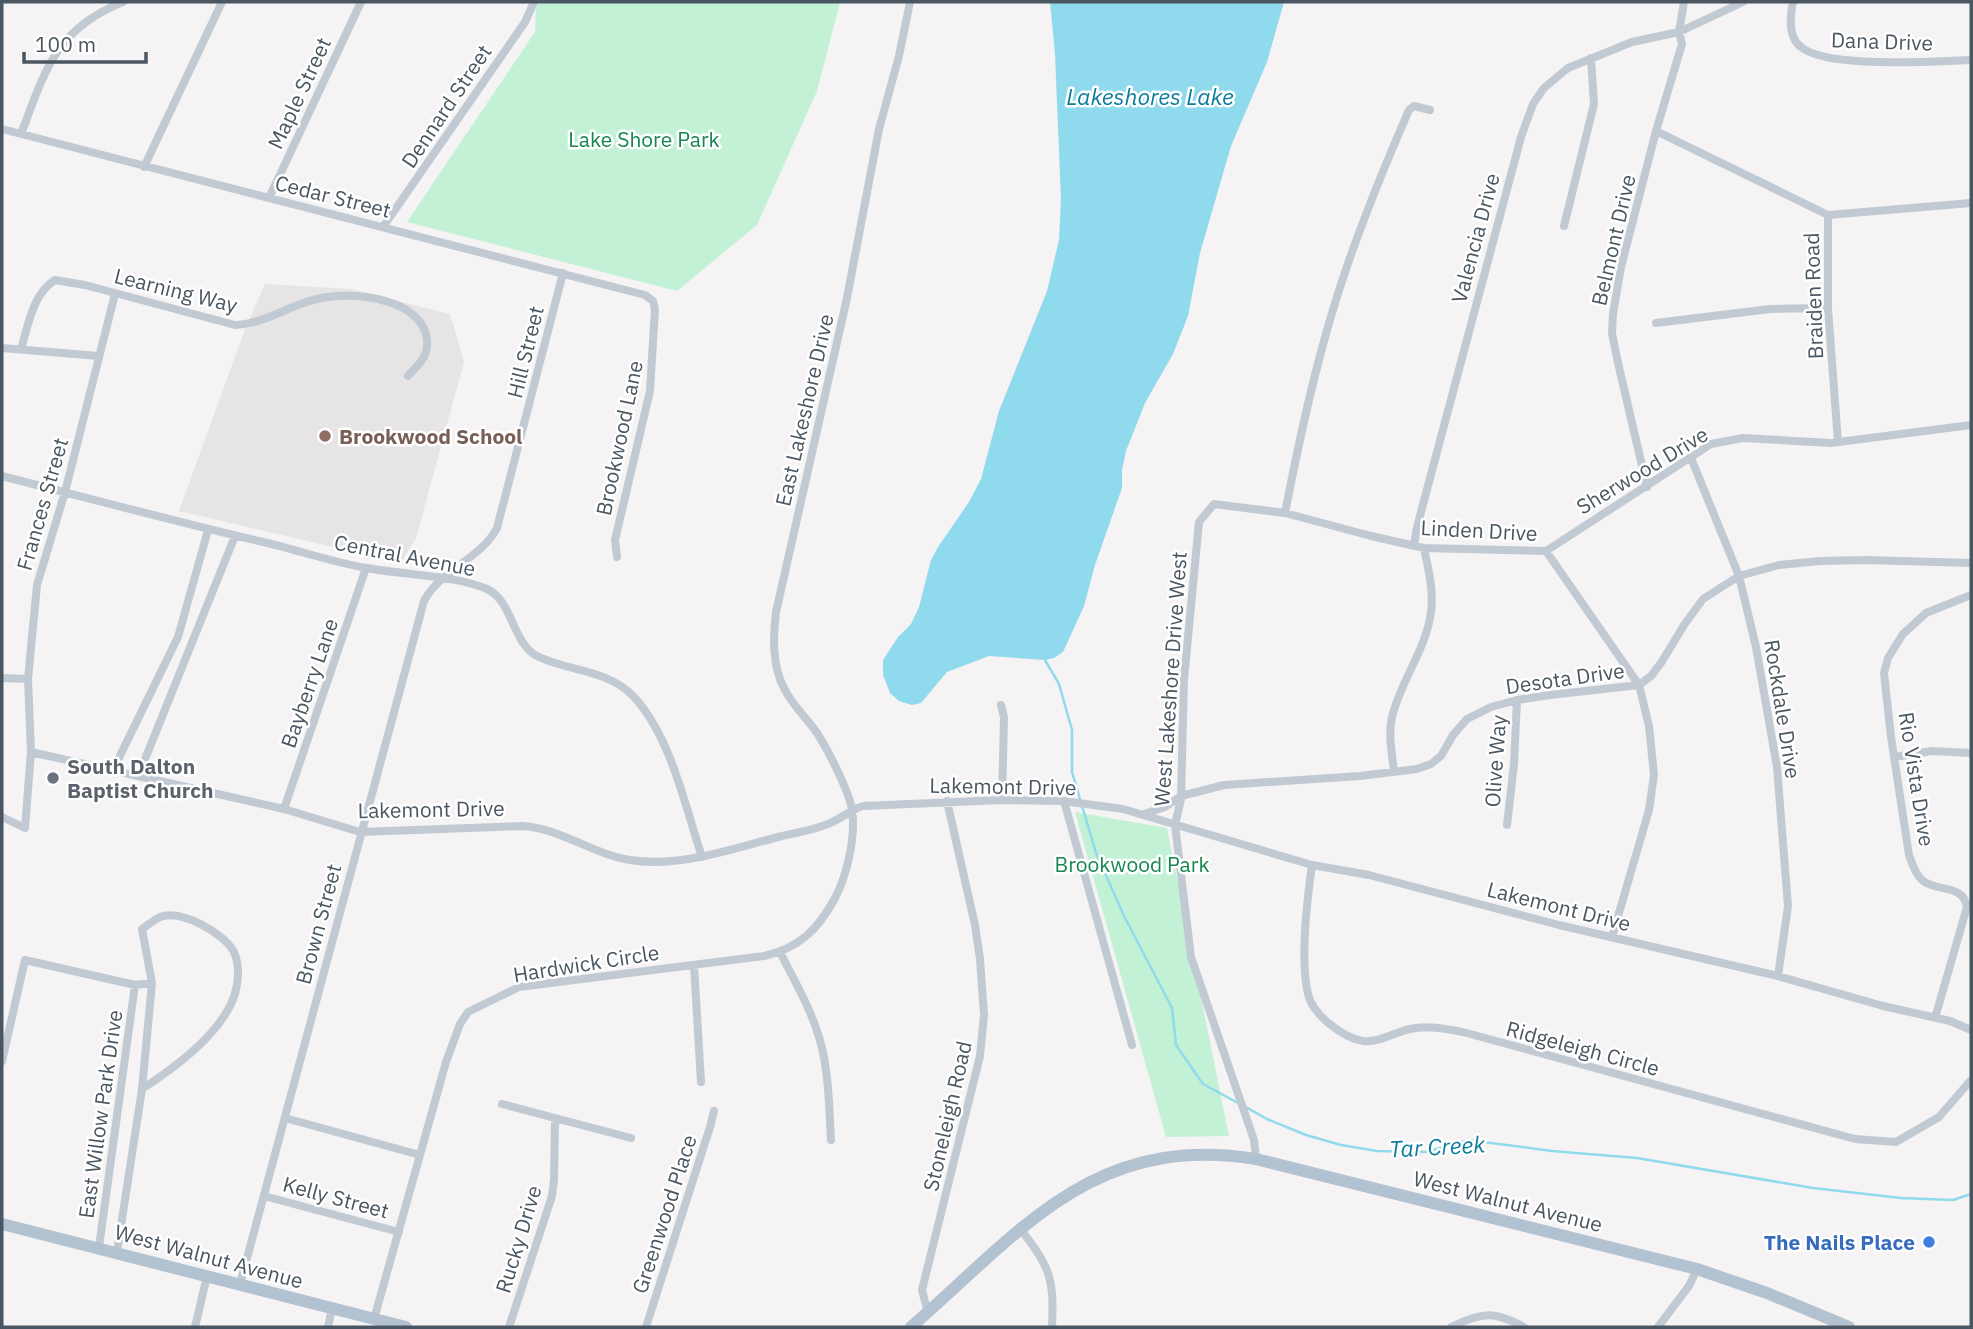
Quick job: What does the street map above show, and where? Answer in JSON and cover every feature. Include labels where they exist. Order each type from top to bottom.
[{"type":"main road","name":"West Walnut Avenue","points":[[911,1327],[1062,1197],[1094,1179],[1130,1165],[1155,1158],[1194,1154],[1256,1159],[1698,1269],[1767,1293],[1849,1327]]},
{"type":"main road","name":"West Walnut Avenue","points":[[2,1224],[406,1327]]},
{"type":"street","points":[[22,134],[57,50],[76,28],[104,9],[122,2]]},
{"type":"street","points":[[144,167],[222,2]]},
{"type":"street","name":"Maple Street","points":[[269,198],[361,2]]},
{"type":"street","name":"Dennard Street","points":[[383,228],[525,22],[534,2]]},
{"type":"street","name":"East Lakeshore Drive","points":[[852,810],[849,796],[817,733],[784,690],[773,649],[774,630],[847,298],[879,129],[899,56],[910,2]]},
{"type":"street","name":"Belmont Drive","points":[[1647,487],[1612,333],[1621,267],[1656,131],[1682,44],[1679,32],[1684,2]]},
{"type":"street","name":"Valencia Drive","points":[[1414,545],[1521,137],[1533,104],[1544,88],[1568,68],[1632,42],[1679,32],[1743,2]]},
{"type":"street","name":"Dana Drive","points":[[1793,2],[1792,34],[1800,47],[1822,57],[1885,61],[1971,60]]},
{"type":"street","points":[[1564,226],[1594,104],[1591,58]]},
{"type":"street","points":[[1285,513],[1317,366],[1357,237],[1409,110],[1414,106],[1430,110]]},
{"type":"street","name":"Cedar Street","points":[[2,129],[562,273],[645,295],[653,301]]},
{"type":"street","name":"Braiden Road","points":[[1656,131],[1828,215],[1828,308],[1838,442]]},
{"type":"street","points":[[1828,215],[1971,203]]},
{"type":"street","name":"Hill Street","points":[[441,578],[486,544],[497,528],[562,273]]},
{"type":"street","name":"Learning Way","points":[[21,349],[29,321],[47,285],[55,280],[235,325],[249,324],[307,300],[351,295],[396,304],[411,312],[423,325],[428,342],[423,359],[408,376]]},
{"type":"street","name":"Frances Street","points":[[2,817],[25,828],[31,752],[28,679],[37,585],[65,492],[116,294]]},
{"type":"street","name":"Brookwood Lane","points":[[617,557],[615,540],[650,391],[653,365],[653,301]]},
{"type":"street","points":[[1656,323],[1770,309],[1828,308]]},
{"type":"street","points":[[2,348],[99,356]]},
{"type":"street","name":"Sherwood Drive","points":[[1546,551],[1711,444],[1743,438],[1838,442],[1971,425]]},
{"type":"street","name":"Rockdale Drive","points":[[1691,458],[1739,576],[1756,647],[1777,767],[1788,906],[1778,976]]},
{"type":"street","name":"Central Avenue","points":[[2,476],[366,568],[441,578],[486,589],[500,600],[520,637],[534,655],[604,676],[633,696],[654,725],[665,747],[702,857]]},
{"type":"street","name":"West Lakeshore Drive West","points":[[1256,1159],[1254,1140],[1191,957],[1175,825],[1181,796],[1184,679],[1199,522],[1214,504],[1285,513]]},
{"type":"street","name":"Linden Drive","points":[[1285,513],[1424,548],[1546,551],[1639,685],[1649,726],[1654,775],[1649,810],[1612,937]]},
{"type":"street","points":[[113,769],[178,637],[208,530]]},
{"type":"street","points":[[139,774],[235,536]]},
{"type":"street","points":[[1394,771],[1390,743],[1392,719],[1400,692],[1424,644],[1431,610],[1430,577],[1424,548]]},
{"type":"street","name":"Desota Drive","points":[[1142,814],[1165,807],[1181,796],[1224,785],[1360,776],[1417,769],[1431,764],[1441,756],[1452,735],[1467,719],[1491,707],[1517,700],[1639,685],[1651,676],[1661,663],[1703,599],[1739,576],[1779,565],[1820,561],[1971,563]]},
{"type":"street","name":"Bayberry Lane","points":[[284,809],[366,568]]},
{"type":"street","name":"Brown Street","points":[[240,1284],[424,601],[441,578]]},
{"type":"street","name":"Rio Vista Drive","points":[[1935,1018],[1967,907],[1967,895],[1936,887],[1922,880],[1909,855],[1884,673],[1888,658],[1903,634],[1926,613],[1971,595]]},
{"type":"street","points":[[2,678],[28,679]]},
{"type":"street","name":"Olive Way","points":[[1507,825],[1514,764],[1517,700]]},
{"type":"street","points":[[1001,705],[1004,717],[1002,800]]},
{"type":"street","points":[[1894,757],[1932,751],[1971,753]]},
{"type":"street","name":"Lakemont Drive","points":[[31,752],[139,774],[284,809],[360,832],[523,825],[557,832],[588,847],[628,860],[647,862],[702,857],[827,825],[863,806],[1002,800],[1064,801],[1123,809],[1312,865],[1369,876],[1778,976],[1971,1030]]},
{"type":"street","name":"Stoneleigh Road","points":[[928,1313],[922,1290],[980,1056],[984,1015],[975,925],[947,801]]},
{"type":"street","points":[[1064,801],[1132,1045]]},
{"type":"street","name":"Hardwick Circle","points":[[373,1319],[446,1062],[460,1024],[468,1012],[519,987],[780,952],[809,936],[821,922],[838,891],[849,850],[852,810]]},
{"type":"street","name":"Ridgeleigh Circle","points":[[1312,865],[1306,911],[1308,997],[1318,1013],[1335,1029],[1364,1041],[1411,1028],[1443,1028],[1855,1139],[1896,1142],[1939,1117],[1971,1080]]},
{"type":"street","points":[[117,1252],[142,1089],[152,983],[142,929],[162,916],[183,917],[196,921],[223,940],[233,952],[239,972],[232,1002],[218,1027],[164,1075],[142,1089]]},
{"type":"street","points":[[780,952],[818,1034],[826,1079],[831,1140]]},
{"type":"street","points":[[2,1061],[25,960],[135,985],[152,983]]},
{"type":"street","points":[[694,965],[701,1082]]},
{"type":"street","name":"East Willow Park Drive","points":[[99,1247],[135,985]]},
{"type":"street","points":[[502,1104],[631,1138]]},
{"type":"street","name":"Greenwood Place","points":[[646,1327],[714,1111]]},
{"type":"street","points":[[285,1118],[420,1155]]},
{"type":"street","name":"Rucky Drive","points":[[509,1327],[552,1196],[555,1119]]},
{"type":"street","name":"Kelly Street","points":[[264,1196],[399,1232]]},
{"type":"street","points":[[1021,1230],[1042,1258],[1050,1277],[1053,1296],[1052,1327]]},
{"type":"street","points":[[1658,1327],[1689,1286],[1698,1269]]},
{"type":"street","points":[[195,1327],[207,1276]]},
{"type":"street","points":[[328,1327],[332,1308]]},
{"type":"street","points":[[1451,1327],[1479,1315],[1493,1314],[1508,1318],[1524,1327]]},
{"type":"shaded area","name":"Brookwood School","points":[[265,284],[351,289],[450,314],[464,362],[416,538],[401,563],[179,511],[244,332]]},
{"type":"green space","name":"Lake Shore Park","points":[[536,2],[840,2],[817,91],[757,225],[677,291],[407,222],[535,32]]},
{"type":"green space","name":"Brookwood Park","points":[[1075,812],[1167,828],[1229,1136],[1166,1137]]},
{"type":"water","name":"Lakeshores Lake","points":[[1050,2],[1284,2],[1267,62],[1231,146],[1200,253],[1188,316],[1173,354],[1145,403],[1126,451],[1122,488],[1084,606],[1063,652],[1045,660],[989,656],[947,672],[921,703],[912,705],[899,701],[890,693],[883,675],[883,660],[898,637],[911,624],[919,607],[931,560],[981,479],[999,411],[1047,291],[1059,240],[1061,199]]},
{"type":"waterway","name":"Tar Creek","points":[[1045,660],[1059,684],[1072,730],[1072,772],[1096,853],[1124,916],[1172,1008],[1176,1045],[1203,1084],[1238,1103]]},
{"type":"waterway","name":"Tar Creek","points":[[1244,1106],[1306,1135],[1377,1151],[1426,1152],[1468,1140],[1637,1158],[1813,1188],[1901,1198],[1953,1200],[1971,1194]]},
{"type":"place","name":"Brookwood School","points":[[325,436]]},
{"type":"place","name":"South Dalton Baptist Church","points":[[53,778]]},
{"type":"place","name":"The Nails Place","points":[[1929,1242]]}]
